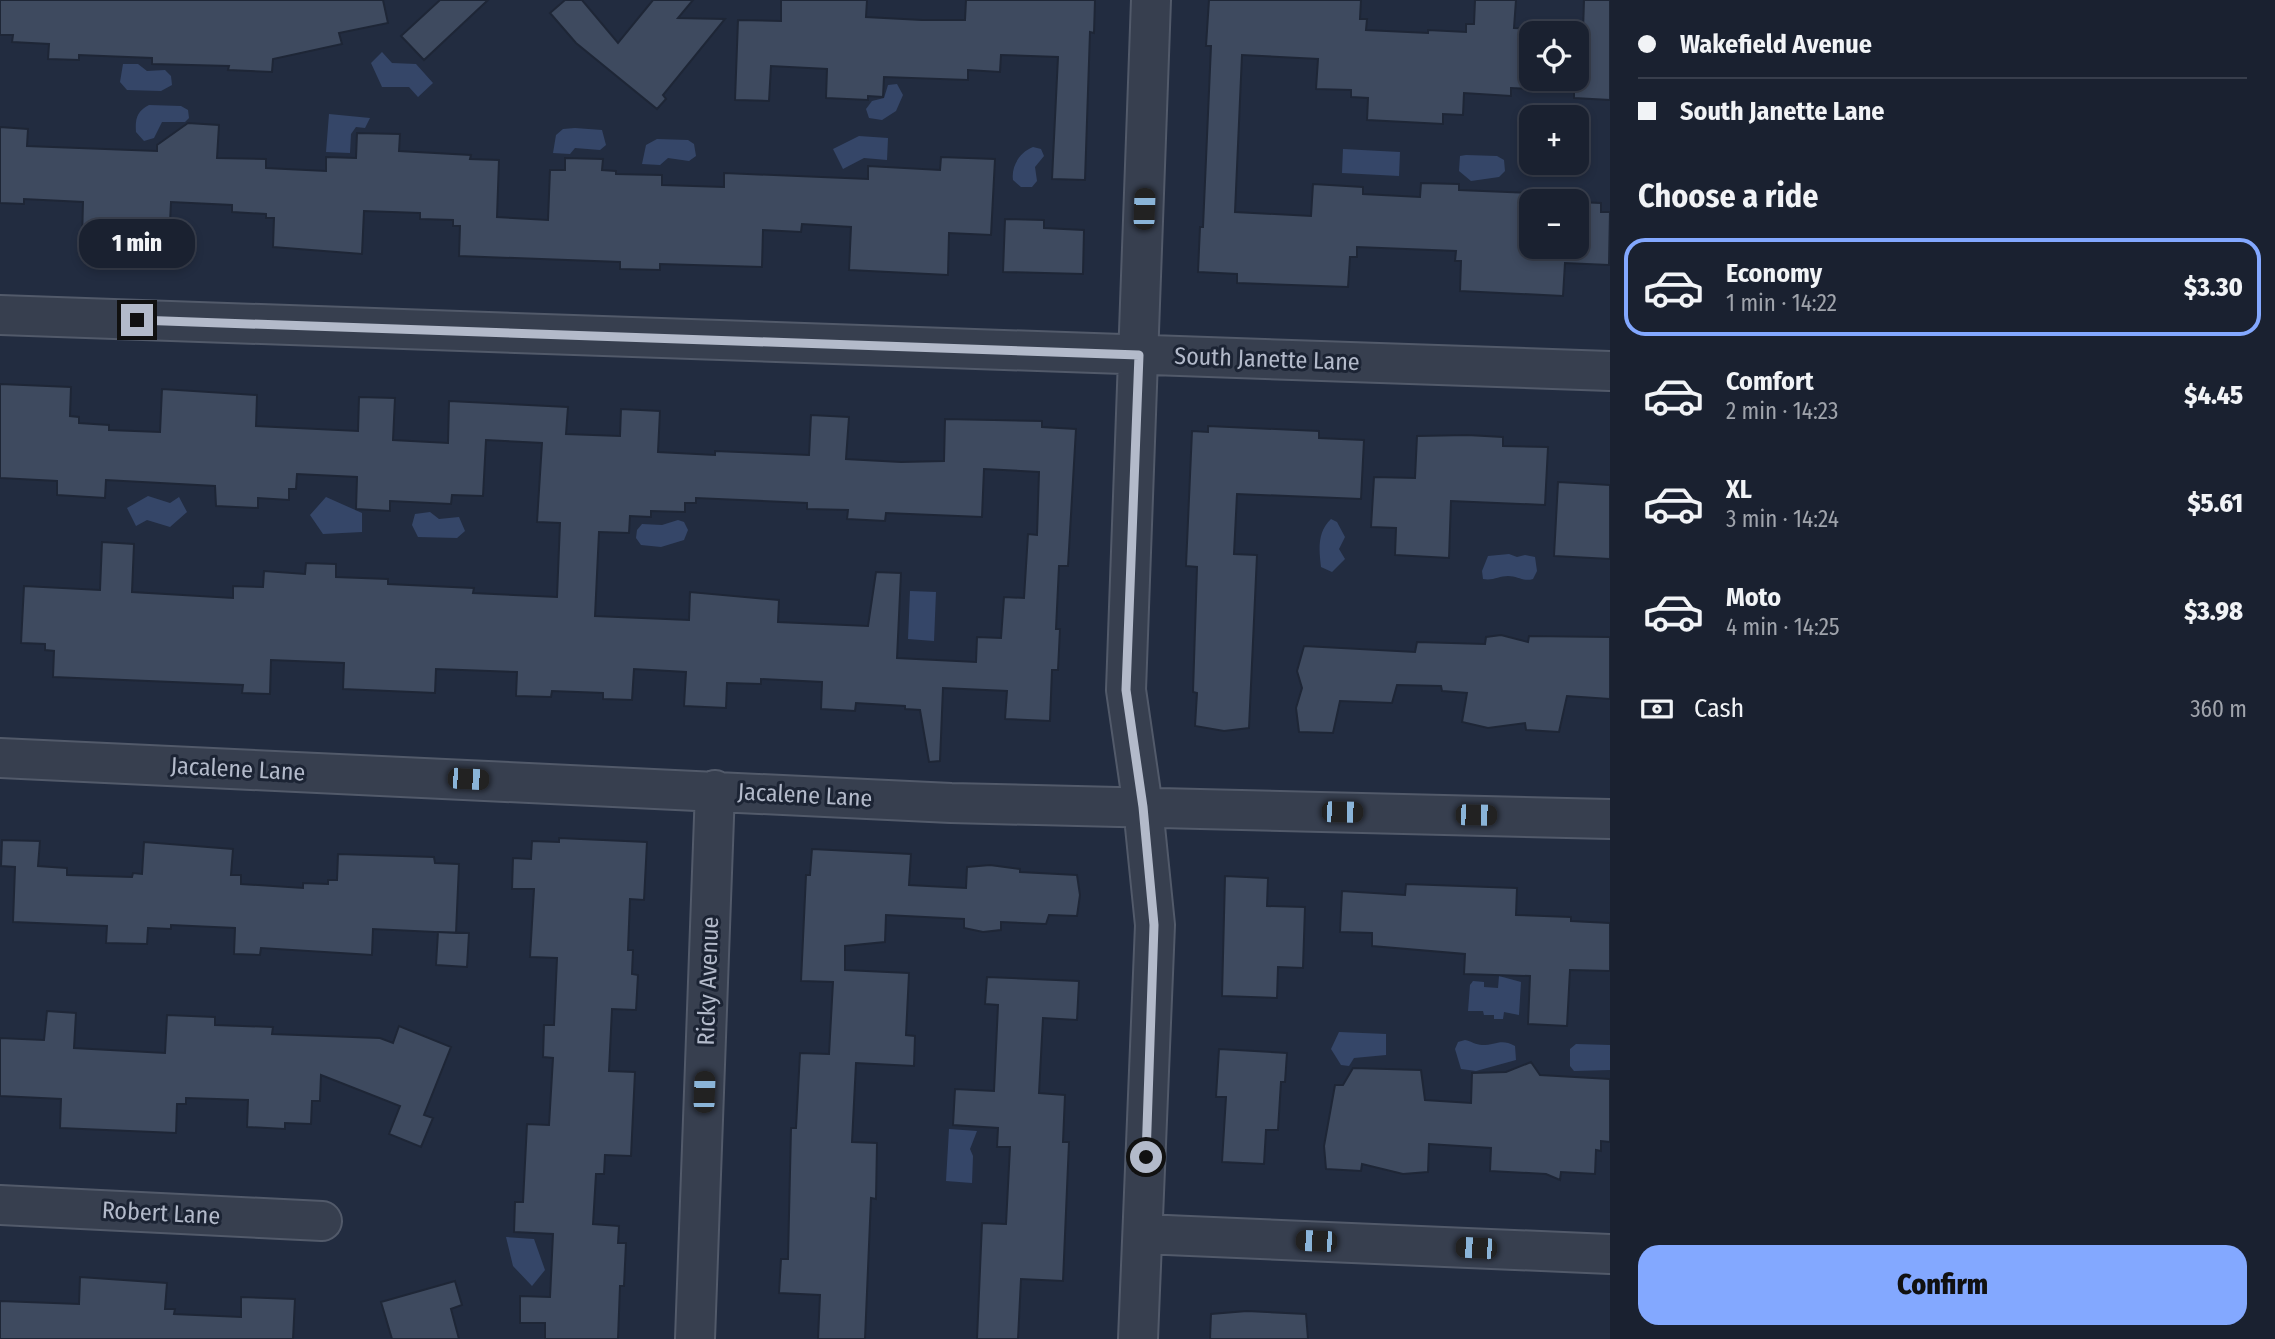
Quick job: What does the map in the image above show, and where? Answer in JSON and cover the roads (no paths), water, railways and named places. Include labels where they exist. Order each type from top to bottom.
[{"type":"street","points":[[1138,1339],[1154,925],[1143,807],[1126,690],[1151,0]]},
{"type":"street","name":"South Janette Lane","points":[[0,315],[1610,371]]},
{"type":"street","name":"Jacalene Lane","points":[[0,758],[951,803],[1610,819]]},
{"type":"street","name":"Ricky Avenue","points":[[695,1339],[715,790]]},
{"type":"street","name":"Robert Lane","points":[[0,1205],[322,1221]]},
{"type":"street","points":[[1143,1234],[1610,1254]]},
{"type":"water","points":[[382,52],[392,63],[416,64],[433,83],[418,97],[409,87],[382,87],[371,63]]},
{"type":"water","points":[[123,64],[138,64],[147,71],[165,70],[171,76],[172,85],[161,91],[127,90],[120,82]]},
{"type":"water","points":[[897,84],[903,95],[896,111],[882,120],[869,118],[866,109],[872,101],[884,98],[888,85]]},
{"type":"water","points":[[149,105],[181,106],[188,110],[189,118],[185,122],[162,122],[154,138],[144,141],[136,132],[136,123],[139,113]]},
{"type":"water","points":[[329,114],[370,118],[365,128],[356,127],[351,134],[350,153],[326,152]]},
{"type":"water","points":[[563,129],[602,130],[606,145],[600,150],[575,148],[570,154],[553,153],[556,135]]},
{"type":"water","points":[[859,136],[888,138],[887,160],[864,158],[843,169],[833,149]]},
{"type":"water","points":[[657,139],[688,140],[694,144],[696,156],[689,161],[668,158],[660,165],[642,164],[646,145]]},
{"type":"water","points":[[1033,147],[1041,149],[1044,156],[1035,167],[1037,181],[1032,187],[1021,187],[1013,180],[1013,170],[1020,156]]},
{"type":"water","points":[[1343,149],[1400,152],[1399,176],[1342,173]]},
{"type":"water","points":[[1460,156],[1497,156],[1504,160],[1505,171],[1499,177],[1471,181],[1459,171]]},
{"type":"water","points":[[148,496],[170,503],[179,497],[187,512],[170,527],[147,520],[136,526],[127,508]]},
{"type":"water","points":[[326,497],[362,513],[362,532],[323,534],[310,515]]},
{"type":"water","points":[[430,512],[439,519],[459,517],[465,531],[457,538],[418,537],[412,525],[415,514]]},
{"type":"water","points":[[1331,519],[1337,522],[1345,537],[1339,549],[1345,559],[1332,572],[1321,567],[1320,548],[1321,535]]},
{"type":"water","points":[[678,520],[684,522],[688,530],[684,540],[661,547],[641,545],[636,538],[637,530],[642,524],[662,525]]},
{"type":"water","points":[[1509,554],[1535,557],[1537,571],[1533,579],[1508,576],[1483,579],[1482,571],[1488,556]]},
{"type":"water","points":[[910,591],[936,592],[934,641],[908,639]]},
{"type":"water","points":[[1499,976],[1521,982],[1519,1015],[1504,1012],[1503,1019],[1494,1019],[1494,1015],[1484,1015],[1483,1011],[1468,1011],[1470,985],[1473,981],[1484,982],[1484,987],[1498,988]]},
{"type":"water","points":[[1339,1032],[1386,1034],[1386,1055],[1354,1058],[1349,1066],[1341,1065],[1331,1049]]},
{"type":"water","points":[[1465,1040],[1480,1045],[1502,1042],[1510,1044],[1515,1046],[1516,1060],[1476,1071],[1461,1069],[1455,1049],[1458,1042]]},
{"type":"water","points":[[1576,1044],[1610,1045],[1610,1070],[1574,1071],[1570,1066],[1570,1049]]},
{"type":"water","points":[[949,1129],[977,1131],[970,1149],[973,1156],[972,1183],[946,1181]]},
{"type":"water","points":[[506,1237],[534,1239],[545,1270],[532,1286],[513,1266]]}]
